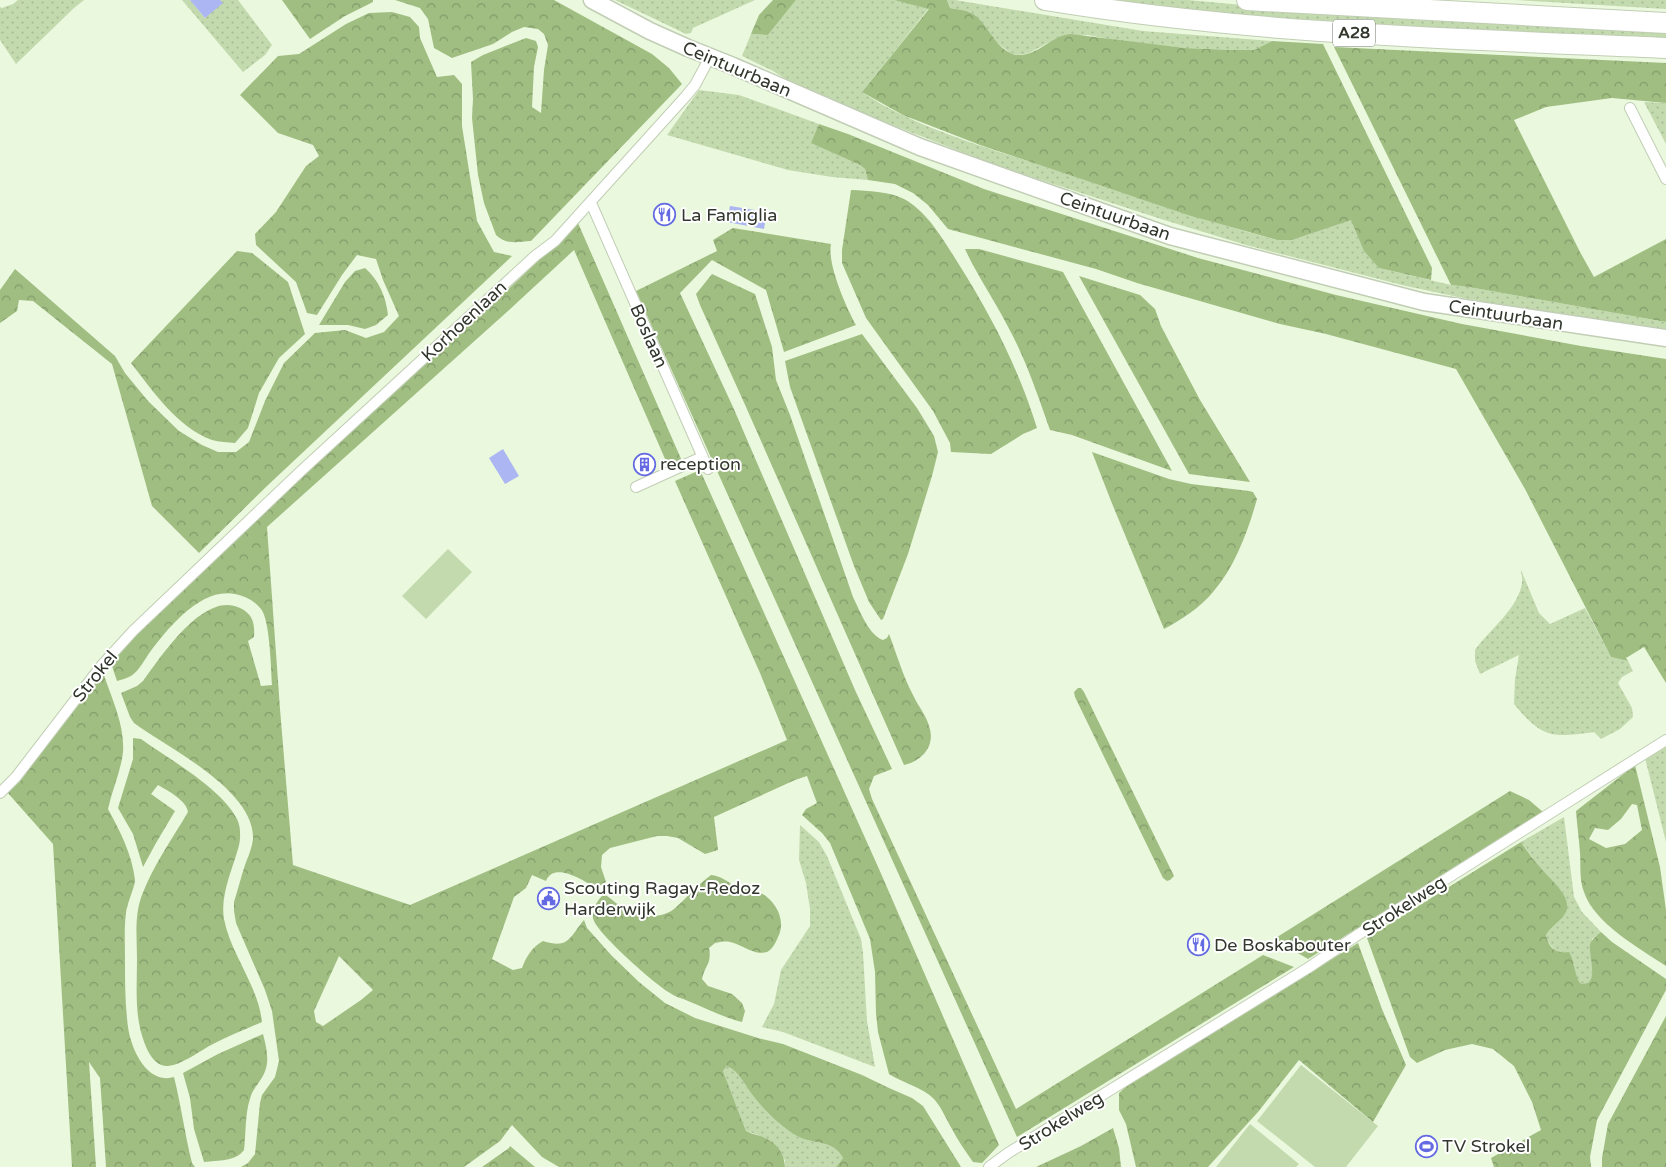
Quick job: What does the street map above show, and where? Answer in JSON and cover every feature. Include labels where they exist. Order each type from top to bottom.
[{"type":"highway","name":"A28","points":[[1044,0],[1209,22],[1350,33],[1666,48]]},
{"type":"highway","name":"A28","points":[[1246,0],[1666,23]]},
{"type":"main road","name":"Ceintuurbaan","points":[[592,0],[650,31],[920,147],[1170,236],[1424,302],[1666,338]]},
{"type":"street","name":"Korhoenlaan","points":[[199,568],[535,256],[555,241],[686,96],[695,85],[710,57]]},
{"type":"street","points":[[1630,108],[1666,179]]},
{"type":"street","name":"Boslaan","points":[[591,202],[708,469]]},
{"type":"street","points":[[636,487],[702,457]]},
{"type":"street","name":"Strokel","points":[[0,793],[16,778],[102,666],[133,632],[199,568]]},
{"type":"street","name":"Strokelweg","points":[[989,1167],[1308,968],[1666,740]]},
{"type":"green space","points":[[18,0],[84,0],[16,64],[0,40],[0,7],[13,4]]},
{"type":"green space","points":[[182,0],[190,0],[205,18],[222,3],[220,0],[238,0],[272,45],[265,55],[243,72]]},
{"type":"green space","points":[[282,0],[373,0],[373,2],[345,16],[310,39]]},
{"type":"green space","points":[[395,0],[554,0],[652,54],[669,68],[682,84],[531,241],[508,242],[496,235],[484,203],[478,175],[472,118],[471,62],[483,55],[526,38],[536,41],[538,47],[534,67],[532,107],[541,113],[548,45],[544,34],[538,29],[524,27],[493,44],[452,58],[434,48],[428,19],[420,8]]},
{"type":"green space","points":[[615,0],[755,0],[693,28],[691,33],[686,34]]},
{"type":"green space","points":[[773,0],[796,0],[768,35],[751,34],[759,15]]},
{"type":"green space","points":[[796,0],[894,0],[929,8],[862,92],[906,117],[954,137],[1220,224],[1277,240],[1292,240],[1351,219],[1379,268],[1451,285],[1666,322],[1666,329],[1593,321],[1406,286],[1246,245],[998,166],[805,91],[773,71],[742,56],[751,34],[768,35]]},
{"type":"green space","points":[[894,0],[947,0],[950,8],[967,11],[976,16],[1007,51],[1021,55],[1035,51],[1057,38],[1070,34],[1185,48],[1232,50],[1254,50],[1272,41],[1323,44],[1432,268],[1431,280],[1379,268],[1364,251],[1351,220],[1292,240],[1277,240],[1188,215],[980,145],[903,115],[862,92],[929,9]]},
{"type":"green space","points":[[947,0],[1143,31],[1272,41],[1254,50],[1232,50],[1185,48],[1120,41],[1088,35],[1057,38],[1029,53],[1019,55],[1010,53],[995,41],[976,16],[970,12],[950,8]]},
{"type":"green space","points":[[1092,0],[1188,0],[1308,11],[1666,30],[1666,42],[1212,14]]},
{"type":"green space","points":[[1516,0],[1666,0],[1666,9]]},
{"type":"green space","points":[[392,12],[410,17],[419,27],[420,38],[437,77],[454,75],[462,84],[462,126],[477,221],[494,252],[512,256],[267,486],[199,553],[152,506],[112,364],[33,301],[19,300],[17,311],[0,323],[0,290],[15,269],[115,356],[125,373],[148,401],[179,431],[218,452],[236,452],[249,442],[265,401],[284,363],[315,333],[345,330],[366,338],[384,332],[399,316],[376,259],[357,255],[317,315],[307,313],[296,282],[256,245],[255,234],[276,212],[306,166],[319,156],[313,145],[278,133],[240,95],[278,56],[299,54],[346,24],[369,13]]},
{"type":"green space","points":[[1334,47],[1666,63],[1666,103],[1612,98],[1546,107],[1514,120],[1594,277],[1666,239],[1666,322],[1451,285]]},
{"type":"green space","points":[[699,90],[739,95],[819,124],[812,143],[860,165],[865,169],[868,180],[788,170],[667,135]]},
{"type":"green space","points":[[1644,102],[1666,103],[1666,144]]},
{"type":"green space","points":[[819,124],[984,189],[1198,258],[1336,295],[1462,324],[1581,346],[1666,359],[1666,683],[1644,647],[1626,658],[1628,661],[1611,657],[1525,489],[1456,369],[1326,334],[1280,324],[1137,283],[1096,269],[948,229],[928,205],[913,193],[895,184],[868,180],[865,169],[860,165],[811,143]]},
{"type":"green space","points":[[851,190],[871,191],[898,196],[921,211],[928,219],[947,246],[993,323],[1013,363],[1037,428],[1023,434],[991,454],[951,452],[950,443],[933,411],[866,318],[842,263],[842,250]]},
{"type":"green space","points":[[578,223],[682,461],[669,468],[574,250],[267,527],[293,865],[410,905],[787,740],[760,673],[675,481],[700,470],[879,869],[999,1145],[982,1163],[973,1162],[934,1099],[924,1091],[889,1074],[878,1032],[875,972],[870,939],[830,843],[802,815],[806,809],[817,803],[807,776],[714,817],[718,850],[705,854],[678,838],[657,836],[610,848],[602,855],[601,867],[606,882],[596,888],[570,874],[556,873],[550,875],[546,881],[532,875],[526,888],[514,897],[492,959],[513,970],[522,968],[525,960],[539,943],[543,941],[563,943],[571,937],[584,920],[587,928],[612,956],[639,982],[665,1003],[695,1018],[783,1044],[862,1075],[912,1098],[923,1106],[961,1167],[836,1167],[843,1158],[839,1152],[828,1145],[803,1139],[785,1128],[763,1108],[742,1080],[727,1066],[723,1071],[746,1131],[763,1137],[777,1146],[783,1156],[785,1167],[559,1167],[542,1157],[512,1125],[500,1141],[464,1167],[241,1167],[248,1163],[255,1154],[262,1095],[275,1077],[279,1061],[272,1011],[236,923],[234,911],[234,902],[253,839],[250,821],[240,804],[225,787],[207,772],[134,723],[121,693],[137,686],[143,681],[172,643],[198,617],[212,608],[226,605],[240,608],[250,616],[254,628],[254,637],[248,641],[261,686],[272,685],[270,645],[264,615],[261,609],[250,599],[235,594],[222,593],[198,603],[176,621],[131,676],[117,681],[111,663],[143,628],[246,527],[462,327],[497,300]],"holes":[[[339,956],[373,990],[323,1026],[316,1022],[314,1011]]]},
{"type":"green space","points":[[733,228],[831,244],[832,263],[835,274],[847,308],[856,325],[784,352],[766,290],[712,260],[680,293],[733,407],[855,690],[892,769],[874,776],[869,789],[872,799],[1016,1109],[1263,955],[1294,967],[1017,1137],[636,291],[717,251],[713,240]]},
{"type":"green space","points":[[965,249],[979,249],[1063,272],[1172,471],[1072,435],[1050,430],[1030,375],[1013,336]]},
{"type":"green space","points":[[237,251],[252,253],[288,282],[305,334],[279,358],[259,393],[248,428],[235,443],[212,440],[188,427],[167,407],[131,363]]},
{"type":"green space","points":[[365,268],[381,289],[388,315],[376,325],[365,329],[348,325],[319,325],[345,282],[355,271]]},
{"type":"green space","points":[[712,274],[755,294],[772,347],[776,380],[853,597],[865,622],[873,633],[883,640],[889,634],[906,680],[929,726],[931,740],[929,746],[922,756],[911,763],[904,765],[700,305],[696,294]]},
{"type":"green space","points":[[1079,276],[1140,295],[1155,309],[1161,326],[1200,400],[1250,482],[1189,474]]},
{"type":"green space","points":[[862,334],[917,408],[934,436],[938,452],[908,554],[881,620],[869,602],[854,566],[790,387],[785,361]]},
{"type":"green space","points":[[1092,452],[1169,479],[1191,484],[1253,492],[1257,499],[1240,548],[1221,582],[1197,608],[1164,629],[1111,501]]},
{"type":"green space","points":[[448,549],[472,572],[426,619],[402,596]]},
{"type":"green space","points":[[1521,570],[1539,613],[1550,624],[1585,608],[1611,657],[1628,661],[1633,671],[1622,677],[1618,683],[1632,708],[1633,717],[1620,729],[1601,739],[1594,732],[1557,735],[1548,733],[1532,724],[1514,704],[1515,679],[1519,655],[1480,674],[1475,661],[1475,650],[1516,600],[1522,582]]},
{"type":"green space","points":[[103,672],[117,711],[123,742],[120,766],[108,809],[128,852],[135,880],[125,924],[125,993],[128,1027],[137,1055],[148,1070],[156,1076],[164,1078],[174,1077],[192,1163],[195,1167],[106,1167],[100,1078],[89,1062],[96,1167],[72,1167],[53,844],[7,792]]},
{"type":"green space","points":[[1081,688],[1084,692],[1174,876],[1170,880],[1167,881],[1163,878],[1075,697],[1074,692]]},
{"type":"green space","points":[[133,738],[141,739],[207,785],[229,807],[237,819],[240,830],[239,845],[225,892],[224,919],[232,945],[260,1008],[262,1022],[219,1041],[171,1066],[160,1065],[152,1057],[145,1045],[138,1020],[137,919],[139,903],[146,884],[188,812],[180,800],[158,785],[151,794],[175,811],[143,867],[133,834],[118,808],[133,759]]},
{"type":"green space","points":[[1666,745],[1666,842],[1645,758]]},
{"type":"green space","points":[[1635,765],[1660,867],[1666,910],[1666,966],[1619,934],[1598,915],[1590,904],[1581,882],[1576,811]],"holes":[[[1632,804],[1637,805],[1642,830],[1625,844],[1606,848],[1589,839],[1595,828],[1608,830],[1621,819]]]},
{"type":"green space","points":[[1510,791],[1529,800],[1543,812],[1308,959],[1274,939]]},
{"type":"green space","points":[[1564,817],[1574,897],[1582,912],[1601,932],[1592,939],[1593,974],[1590,982],[1586,983],[1580,983],[1575,976],[1574,964],[1550,945],[1546,935],[1548,930],[1565,914],[1541,869],[1521,842]]},
{"type":"green space","points":[[800,825],[819,842],[827,856],[861,939],[867,1021],[875,1067],[783,1032],[762,1027],[774,1004],[781,970],[810,926],[810,909],[806,883],[799,860]]},
{"type":"green space","points":[[1521,842],[1559,888],[1566,900],[1566,912],[1546,935],[1553,949],[1560,952],[1569,952],[1580,983],[1590,981],[1592,970],[1590,944],[1601,932],[1612,942],[1666,979],[1666,990],[1597,1120],[1590,1157],[1591,1167],[1494,1167],[1491,1158],[1541,1130],[1532,1102],[1514,1066],[1493,1049],[1472,1044],[1445,1050],[1417,1063],[1410,1057],[1367,938]]},
{"type":"green space","points":[[711,875],[737,887],[763,894],[774,904],[780,917],[781,924],[778,937],[772,948],[767,952],[752,951],[728,942],[715,943],[709,948],[709,961],[702,979],[708,986],[732,994],[742,1003],[745,1011],[742,1022],[676,996],[663,988],[615,946],[596,925],[593,918],[596,904],[604,894],[623,908],[632,912],[657,916],[669,912]]},
{"type":"green space","points":[[1358,943],[1382,1009],[1406,1065],[1373,1122],[1299,1060],[1258,1112],[1208,1167],[1136,1167],[1126,1124],[1119,1110],[1119,1093],[1128,1085]]},
{"type":"green space","points":[[1666,1016],[1666,1167],[1602,1167],[1608,1124]]},
{"type":"green space","points":[[263,1034],[267,1051],[267,1062],[264,1073],[252,1093],[248,1105],[244,1150],[231,1159],[204,1162],[194,1129],[190,1098],[183,1073],[218,1054]]},
{"type":"green space","points":[[1301,1065],[1378,1126],[1346,1167],[1315,1167],[1257,1121]]},
{"type":"green space","points":[[727,1066],[742,1080],[763,1108],[785,1128],[803,1139],[828,1145],[839,1152],[843,1158],[836,1167],[785,1167],[785,1160],[758,1135],[746,1131],[723,1071]]},
{"type":"green space","points":[[1250,1124],[1299,1164],[1296,1167],[1216,1167]]},
{"type":"green space","points":[[1113,1128],[1119,1148],[1121,1167],[1036,1167],[1081,1146]]},
{"type":"green space","points":[[510,1146],[535,1167],[482,1167],[509,1148]]},
{"type":"water","points":[[190,0],[220,0],[223,3],[205,18]]},
{"type":"water","points":[[730,206],[767,212],[764,229],[727,222]]},
{"type":"water","points":[[503,449],[519,476],[505,484],[489,458]]},
{"type":"place","name":"La Famiglia","points":[[665,215]]},
{"type":"place","name":"reception","points":[[644,464]]},
{"type":"place","name":"Scouting Ragay-Redoz Harderwijk","points":[[548,898]]},
{"type":"place","name":"De Boskabouter","points":[[1198,945]]},
{"type":"place","name":"TV Strokel","points":[[1426,1146]]}]
